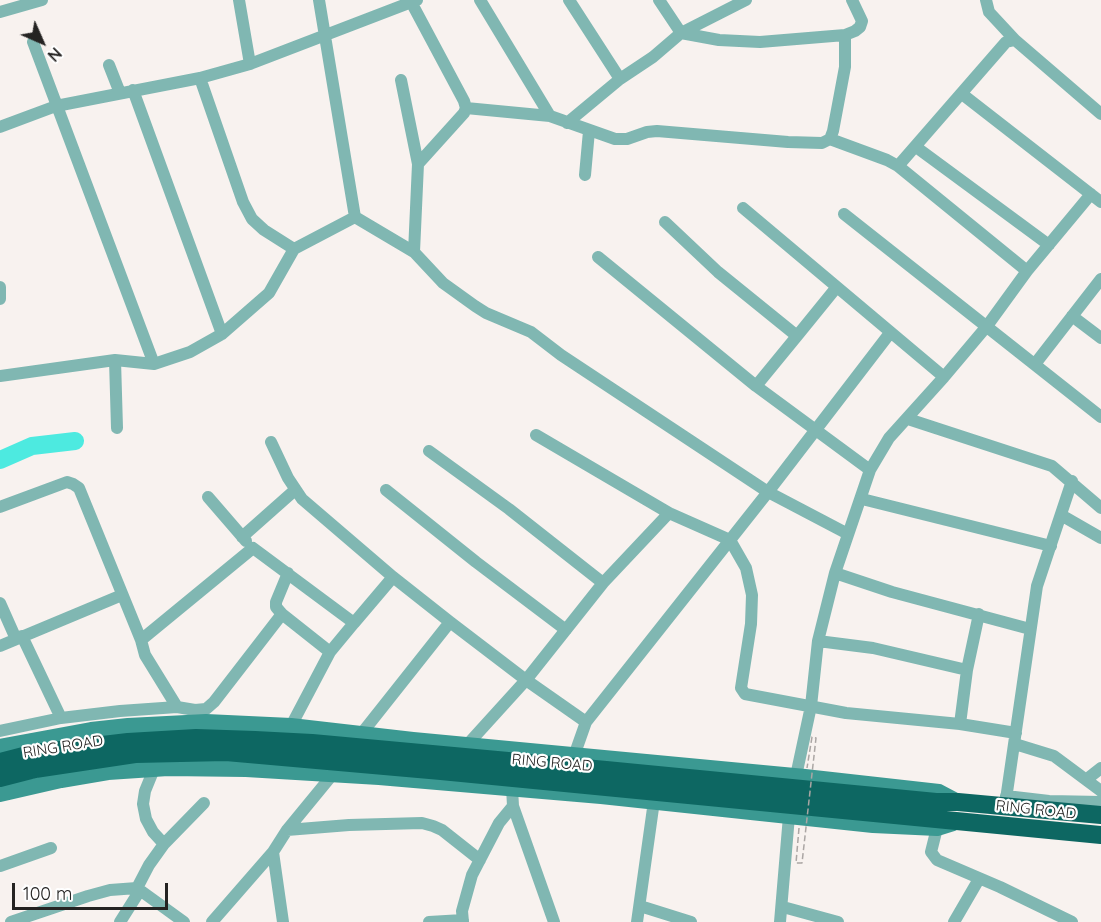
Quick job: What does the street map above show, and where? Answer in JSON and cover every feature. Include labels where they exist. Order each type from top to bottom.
[{"type":"highway","name":"RING ROAD","points":[[0,762],[35,753],[128,742],[196,738],[312,743],[936,802],[1006,801],[1101,814]]},
{"type":"highway","name":"RING ROAD","points":[[0,778],[35,769],[135,754],[226,752],[962,820],[1101,835]]},
{"type":"street","points":[[0,12],[42,0]]},
{"type":"street","points":[[239,0],[250,64]]},
{"type":"street","points":[[319,0],[355,217],[414,252],[443,283],[475,306],[531,332],[561,355],[768,492],[848,534]]},
{"type":"street","points":[[480,0],[550,116]]},
{"type":"street","points":[[569,0],[620,79]]},
{"type":"street","points":[[659,0],[681,33],[719,40],[760,42],[845,35],[855,31],[862,25],[852,0]]},
{"type":"street","points":[[567,123],[681,33],[746,0]]},
{"type":"street","points":[[0,127],[56,106],[200,78],[250,64],[412,1],[464,100],[466,108],[418,164]]},
{"type":"street","points":[[987,6],[1015,40],[1101,114]]},
{"type":"street","points":[[466,108],[550,116],[615,139],[627,139],[657,130],[822,143],[830,139],[833,131],[845,67],[845,35]]},
{"type":"street","points":[[898,166],[1006,42],[1015,40]]},
{"type":"street","points":[[33,42],[154,364]]},
{"type":"street","points":[[109,65],[126,92],[222,334]]},
{"type":"street","points":[[200,78],[243,202],[252,219],[264,230],[294,249]]},
{"type":"street","points":[[401,80],[418,164],[414,252]]},
{"type":"street","points":[[962,94],[1101,202]]},
{"type":"street","points":[[585,175],[590,131]]},
{"type":"street","points":[[830,139],[898,166],[1027,271]]},
{"type":"street","points":[[916,147],[1049,244]]},
{"type":"street","points":[[801,772],[818,641],[836,573],[870,470],[889,438],[945,377],[1090,194]]},
{"type":"street","points":[[743,208],[945,377]]},
{"type":"street","points":[[844,214],[1101,417]]},
{"type":"street","points":[[0,376],[115,360],[154,364],[190,352],[222,334],[269,293],[294,249],[355,217]]},
{"type":"street","points":[[665,222],[718,272],[797,336]]},
{"type":"street","points":[[598,257],[756,386],[870,470]]},
{"type":"street","points":[[1035,364],[1101,279]]},
{"type":"street","points":[[0,287],[0,299]]},
{"type":"street","points":[[756,386],[836,288]]},
{"type":"street","points":[[1072,316],[1101,338]]},
{"type":"street","points":[[574,756],[586,722],[890,333]]},
{"type":"street","points":[[115,360],[117,428]]},
{"type":"street","points":[[908,419],[1052,466],[1101,508]]},
{"type":"street","points":[[536,435],[669,513],[730,540],[746,568],[752,595],[751,624],[742,692],[846,713],[960,724],[1016,738],[1054,756],[1101,791]]},
{"type":"street","points":[[271,442],[295,490],[302,499],[393,577],[450,622],[526,681],[586,722]]},
{"type":"street","points":[[429,451],[603,583]]},
{"type":"street","points":[[1072,481],[1037,586],[1006,801],[1101,802]]},
{"type":"street","points":[[0,507],[67,482],[74,484],[82,494],[145,655],[177,707]]},
{"type":"street","points":[[242,537],[295,490]]},
{"type":"street","points":[[386,490],[566,630]]},
{"type":"street","points":[[208,497],[253,548],[354,623]]},
{"type":"street","points":[[861,499],[1051,546]]},
{"type":"street","points":[[467,745],[526,681],[603,583],[669,513]]},
{"type":"street","points":[[1061,516],[1101,538]]},
{"type":"street","points":[[141,640],[253,548]]},
{"type":"street","points":[[288,573],[276,607],[330,652]]},
{"type":"street","points":[[836,573],[892,592],[1030,629]]},
{"type":"street","points":[[291,726],[330,652],[393,577]]},
{"type":"street","points":[[0,646],[122,595]]},
{"type":"street","points":[[0,603],[61,718]]},
{"type":"street","points":[[0,731],[61,718],[120,711],[177,707],[206,709],[214,702],[282,614]]},
{"type":"street","points":[[960,724],[967,670],[979,614]]},
{"type":"street","points":[[362,733],[450,622]]},
{"type":"street","points":[[818,641],[873,648],[967,670]]},
{"type":"street","points":[[0,747],[91,730],[148,724],[206,722],[291,726],[574,756],[801,772],[939,792],[958,802]]},
{"type":"street","points":[[1087,779],[1101,768]]},
{"type":"street","points":[[154,769],[145,791],[143,804],[146,819],[153,832],[164,844]]},
{"type":"street","points":[[0,794],[108,772],[154,769],[246,769],[512,788],[654,801],[794,822],[937,828],[962,820]]},
{"type":"street","points":[[212,922],[273,852],[287,830],[333,774]]},
{"type":"street","points":[[512,788],[513,806],[554,922]]},
{"type":"street","points":[[637,922],[654,801]]},
{"type":"street","points":[[120,922],[137,895],[137,888],[148,865],[164,844],[204,803]]},
{"type":"street","points":[[429,922],[463,921],[462,911],[472,875],[499,823],[513,806]]},
{"type":"street","points":[[780,922],[794,822]]},
{"type":"street","points":[[287,830],[422,823],[442,830],[480,860]]},
{"type":"street","points":[[937,828],[931,847],[933,857],[1072,922]]},
{"type":"street","points":[[0,866],[51,848]]},
{"type":"street","points":[[273,852],[283,922]]},
{"type":"street","points":[[954,922],[979,879]]},
{"type":"street","points":[[11,922],[110,890],[137,888],[184,922]]},
{"type":"street","points":[[640,906],[691,922]]},
{"type":"street","points":[[783,907],[838,922]]},
{"type":"path","points":[[794,822],[796,863],[802,863],[816,738],[812,736],[801,772]]},
{"type":"waterway","points":[[0,460],[32,446],[75,441]]}]
